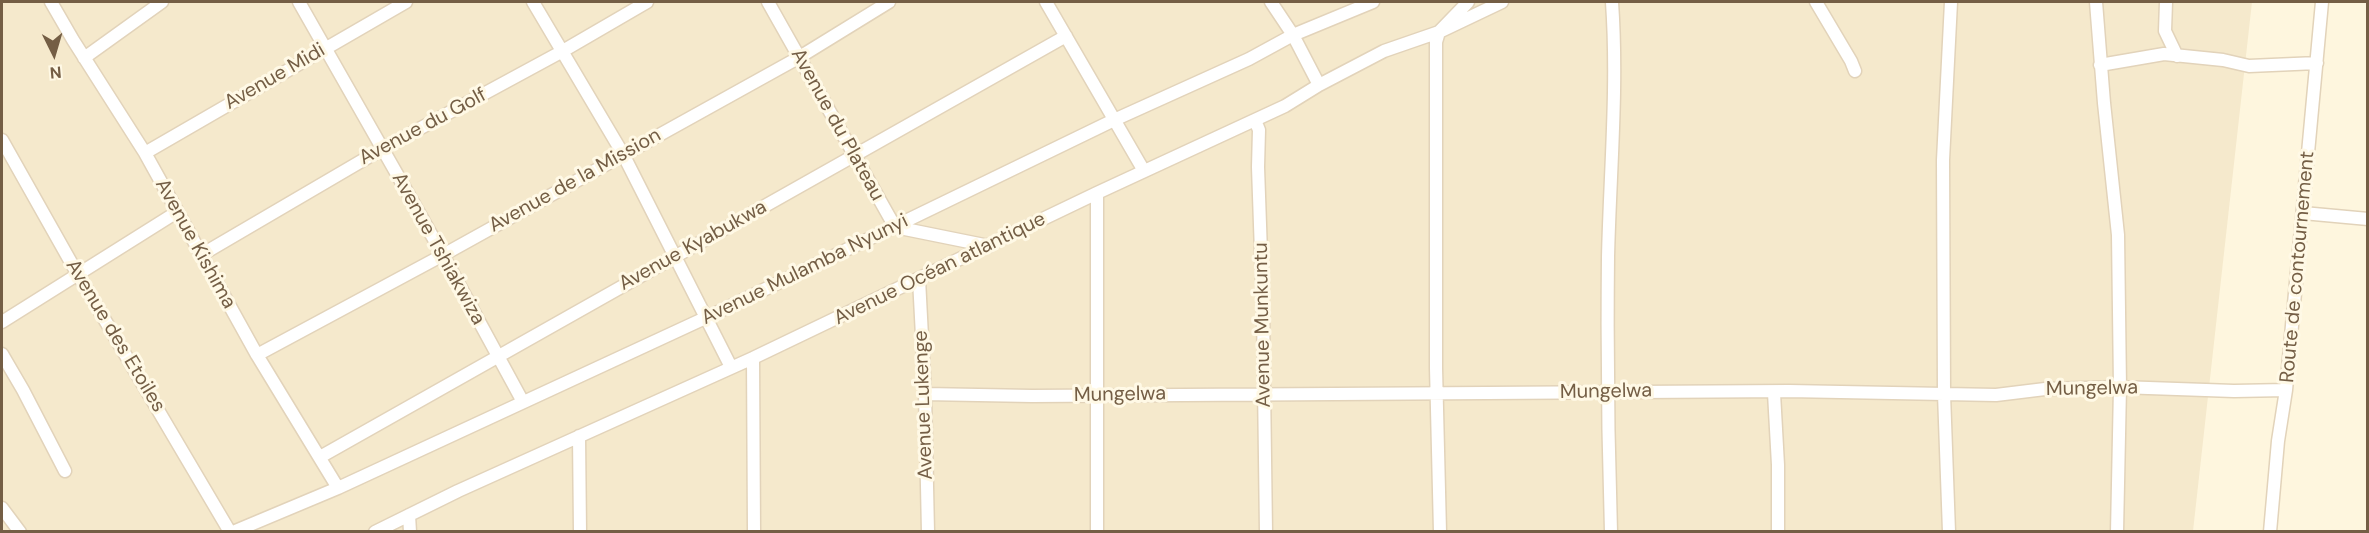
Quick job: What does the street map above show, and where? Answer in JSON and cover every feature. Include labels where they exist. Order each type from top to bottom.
[{"type":"street","name":"Avenue Kishima","points":[[51,2],[145,153],[257,355],[338,488]]},
{"type":"street","points":[[84,58],[162,2]]},
{"type":"street","name":"Avenue Tshiakwiza","points":[[299,2],[443,255],[523,402]]},
{"type":"street","name":"Avenue Midi","points":[[145,153],[406,2]]},
{"type":"street","points":[[533,2],[623,154],[731,367]]},
{"type":"street","name":"Avenue du Golf","points":[[201,255],[382,148],[561,52],[646,2]]},
{"type":"street","name":"Avenue du Plateau","points":[[768,2],[895,227]]},
{"type":"street","name":"Avenue de la Mission","points":[[257,355],[443,255],[798,58],[889,2]]},
{"type":"street","points":[[1046,2],[1144,171]]},
{"type":"street","points":[[1272,2],[1319,85]]},
{"type":"street","name":"Avenue Mulamba Nyunyi","points":[[232,531],[338,488],[706,318],[1114,120],[1249,59],[1293,36],[1373,2]]},
{"type":"street","points":[[1440,531],[1437,393],[1436,42],[1439,32],[1468,2]]},
{"type":"street","name":"Avenue Océan atlantique","points":[[375,531],[458,490],[753,358],[1097,193],[1285,106],[1319,85],[1384,51],[1439,32],[1501,2]]},
{"type":"street","points":[[1611,531],[1608,260],[1614,57],[1612,2]]},
{"type":"street","points":[[1816,2],[1855,71]]},
{"type":"street","points":[[1949,531],[1944,394],[1943,160],[1951,2]]},
{"type":"street","points":[[2096,2],[2100,65],[2118,235],[2120,387],[2117,531]]},
{"type":"street","points":[[2166,2],[2166,31],[2177,56]]},
{"type":"street","name":"Route de contournement","points":[[2270,531],[2278,441],[2286,390],[2322,2]]},
{"type":"street","name":"Avenue Kyabukwa","points":[[320,457],[1066,36]]},
{"type":"street","points":[[2100,65],[2164,54],[2249,66],[2317,63]]},
{"type":"street","name":"Avenue Munkuntu","points":[[1255,120],[1259,130],[1266,531]]},
{"type":"street","name":"Avenue des Etoiles","points":[[2,140],[77,273],[232,531]]},
{"type":"street","points":[[1097,193],[1097,531]]},
{"type":"street","points":[[2,322],[177,212]]},
{"type":"street","points":[[2303,213],[2367,219]]},
{"type":"street","points":[[895,227],[989,246]]},
{"type":"street","name":"Avenue Lukenge","points":[[919,279],[925,394],[928,531]]},
{"type":"street","points":[[2,354],[64,471]]},
{"type":"street","points":[[753,358],[754,531]]},
{"type":"street","name":"Mungelwa","points":[[925,394],[1098,396],[1774,393],[1789,391],[1996,395],[2046,389],[2120,387],[2234,391],[2286,390]]},
{"type":"street","points":[[1774,393],[1778,465],[1778,531]]},
{"type":"street","points":[[579,436],[580,531]]},
{"type":"street","points":[[2,508],[20,531]]},
{"type":"street","points":[[410,515],[410,531]]},
{"type":"shaded area","points":[[2,2],[2252,2],[2193,531],[2,531]]}]
